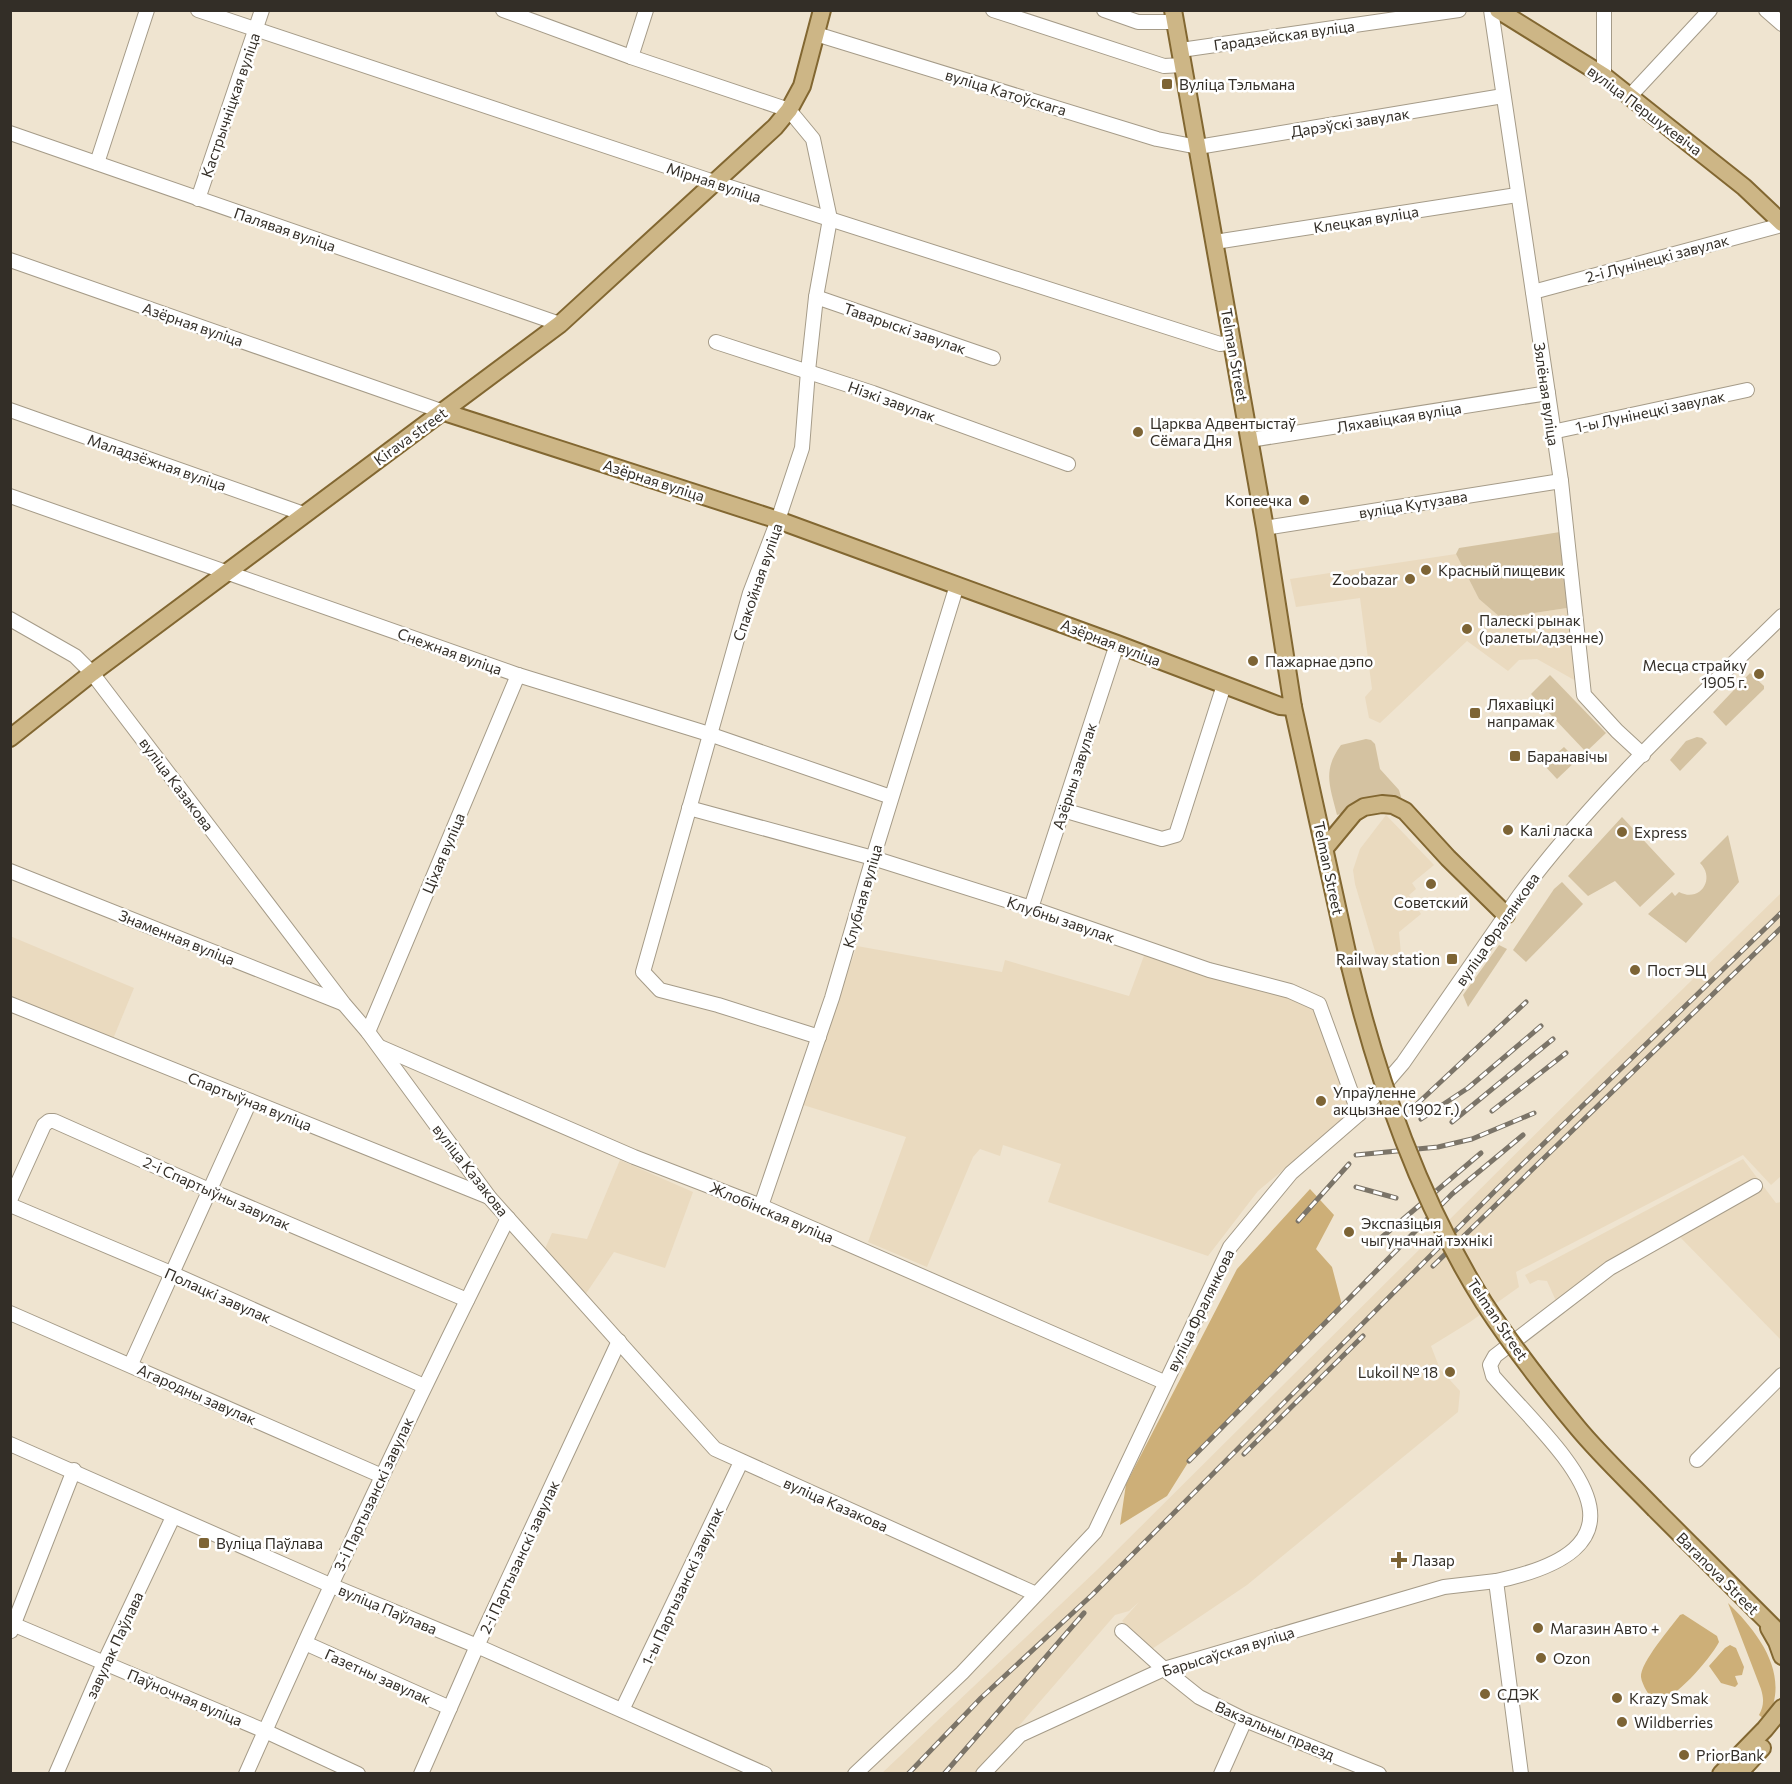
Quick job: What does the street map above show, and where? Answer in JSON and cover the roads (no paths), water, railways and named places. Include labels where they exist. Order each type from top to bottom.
[{"type":"main road","points":[[789,110],[802,86],[822,10]]},
{"type":"main road","name":"вуліца Першукевіча","points":[[1498,10],[1604,76],[1744,187],[1782,224]]},
{"type":"main road","points":[[1174,16],[1198,147]]},
{"type":"main road","name":"Kirava street","points":[[10,738],[304,514],[560,324],[775,127],[789,110]]},
{"type":"main road","name":"Telman Street","points":[[1198,147],[1265,528],[1293,706],[1350,966],[1368,1038],[1393,1116],[1419,1179],[1448,1239],[1484,1303],[1528,1365],[1578,1429],[1655,1509]]},
{"type":"main road","name":"Азёрная вуліца","points":[[444,412],[778,520],[1280,706],[1293,706]]},
{"type":"main road","points":[[1325,851],[1354,813],[1364,807],[1393,805],[1405,812],[1506,915]]},
{"type":"main road","name":"Baranova Street","points":[[1655,1509],[1782,1636]]},
{"type":"main road","points":[[1762,1617],[1777,1642],[1782,1656]]},
{"type":"main road","points":[[1721,1773],[1765,1729],[1782,1707]]},
{"type":"main road","points":[[1737,1773],[1782,1728]]},
{"type":"street","points":[[97,163],[147,10]]},
{"type":"street","name":"Мірная вуліца","points":[[198,10],[714,182],[1220,344],[1233,342]]},
{"type":"street","name":"Кастрычніцкая вуліца","points":[[198,199],[262,10]]},
{"type":"street","points":[[503,10],[530,15],[631,57],[789,110]]},
{"type":"street","points":[[631,57],[646,10]]},
{"type":"street","name":"Гарадзейская вуліца","points":[[993,10],[1164,66],[1182,58],[1459,10]]},
{"type":"street","points":[[1104,10],[1138,22],[1174,16]]},
{"type":"street","name":"Зялёная вуліца","points":[[1491,10],[1552,432],[1561,480],[1584,695],[1643,755]]},
{"type":"street","points":[[1604,10],[1604,76]]},
{"type":"street","points":[[1630,96],[1710,10]]},
{"type":"street","points":[[1766,10],[1782,24]]},
{"type":"street","name":"вуліца Катоўскага","points":[[816,34],[1157,139],[1198,147]]},
{"type":"street","name":"Дарэўскі завулак","points":[[1198,147],[1503,96]]},
{"type":"street","name":"Спакойная вуліца","points":[[789,110],[813,139],[830,219],[816,297],[802,448],[750,593],[643,972],[660,990],[718,1005],[819,1037]]},
{"type":"street","name":"Палявая вуліца","points":[[10,133],[560,324]]},
{"type":"street","name":"Клецкая вуліца","points":[[1215,242],[1517,195]]},
{"type":"street","name":"2-і Лунінецкі завулак","points":[[1533,291],[1782,224]]},
{"type":"street","name":"Азёрная вуліца","points":[[10,261],[444,412]]},
{"type":"street","name":"Таварыскі завулак","points":[[816,297],[993,358]]},
{"type":"street","name":"Нізкі завулак","points":[[716,342],[808,371],[1068,464]]},
{"type":"street","name":"1-ы Лунінецкі завулак","points":[[1552,432],[1747,390]]},
{"type":"street","name":"Ляхавіцкая вуліца","points":[[1250,440],[1548,393]]},
{"type":"street","name":"Маладзёжная вуліца","points":[[10,410],[304,514]]},
{"type":"street","name":"вуліца Кутузава","points":[[1265,528],[1561,480]]},
{"type":"street","name":"Снежная вуліца","points":[[10,496],[518,675],[709,734],[891,797]]},
{"type":"street","name":"Клубная вуліца","points":[[761,1206],[819,1037],[957,585]]},
{"type":"street","name":"вуліца Фралянкова","points":[[855,1773],[962,1673],[1095,1532],[1164,1382],[1230,1247],[1291,1173],[1359,1114],[1403,1063],[1536,873],[1594,806],[1782,616]]},
{"type":"street","name":"вуліца Казакова","points":[[10,619],[75,656],[93,673],[344,1004],[368,1032],[489,1197],[715,1449],[1036,1594]]},
{"type":"street","name":"Азёрны завулак","points":[[1031,908],[1117,644]]},
{"type":"street","name":"Ціхая вуліца","points":[[368,1032],[518,675]]},
{"type":"street","points":[[1063,810],[1162,839],[1176,835],[1224,685]]},
{"type":"street","name":"Клубны завулак","points":[[689,807],[873,858],[1031,908],[1209,970],[1290,991],[1319,1004],[1359,1114]]},
{"type":"street","name":"Знаменная вуліца","points":[[10,871],[344,1004]]},
{"type":"street","name":"Спартыўная вуліца","points":[[10,1004],[489,1197]]},
{"type":"street","name":"Жлобінская вуліца","points":[[378,1046],[634,1157],[761,1206],[1164,1382]]},
{"type":"street","points":[[131,1365],[249,1101]]},
{"type":"street","name":"2-і Спартыўны завулак","points":[[10,1200],[44,1125],[49,1121],[54,1121],[467,1300]]},
{"type":"street","name":"Барысаўская вуліца","points":[[983,1773],[1020,1735],[1164,1670],[1444,1587],[1496,1581],[1527,1574],[1564,1556],[1582,1544],[1591,1516],[1588,1496],[1572,1467],[1492,1376],[1490,1365],[1495,1356],[1610,1268],[1755,1185]]},
{"type":"street","name":"Полацкі завулак","points":[[10,1205],[171,1273],[424,1386]]},
{"type":"street","name":"3-і Партызанскі завулак","points":[[246,1773],[330,1585],[424,1386],[508,1218]]},
{"type":"street","name":"Агародны завулак","points":[[10,1313],[382,1476]]},
{"type":"street","name":"2-і Партызанскі завулак","points":[[421,1773],[477,1646],[619,1341]]},
{"type":"street","points":[[1697,1460],[1782,1375]]},
{"type":"street","name":"вуліца Паўлава","points":[[10,1444],[765,1773]]},
{"type":"street","name":"1-ы Партызанскі завулак","points":[[622,1710],[741,1462]]},
{"type":"street","points":[[12,1626],[74,1470]]},
{"type":"street","name":"завулак Паўлава","points":[[57,1773],[104,1663],[173,1516]]},
{"type":"street","points":[[1496,1581],[1521,1773]]},
{"type":"street","name":"Паўночная вуліца","points":[[12,1626],[265,1731],[358,1773]]},
{"type":"street","name":"Вакзальны праезд","points":[[1122,1630],[1164,1670],[1199,1696],[1245,1720],[1379,1773]]},
{"type":"street","name":"Газетны завулак","points":[[305,1643],[450,1708]]},
{"type":"street","points":[[1221,1773],[1245,1720]]},
{"type":"railway","points":[[908,1774],[981,1698],[1092,1595],[1499,1187],[1782,912]]},
{"type":"railway","points":[[1433,1266],[1782,927]]},
{"type":"railway","points":[[1417,1104],[1526,1002]]},
{"type":"railway","points":[[1421,1119],[1468,1088],[1541,1026]]},
{"type":"railway","points":[[1452,1122],[1553,1039]]},
{"type":"railway","points":[[1492,1111],[1566,1053]]},
{"type":"railway","points":[[1356,1155],[1438,1147],[1472,1139],[1534,1113]]},
{"type":"railway","points":[[1189,1461],[1452,1194],[1523,1135]]},
{"type":"railway","points":[[1375,1243],[1481,1153]]},
{"type":"railway","points":[[1298,1221],[1349,1164]]},
{"type":"railway","points":[[1356,1187],[1396,1198]]},
{"type":"railway","points":[[1244,1454],[1363,1336]]},
{"type":"railway","points":[[944,1774],[1084,1613]]},
{"type":"place","name":"Вуліца Тэльмана","points":[[1167,84]]},
{"type":"place","name":"Царква Адвентыстаў Сёмага Дня","points":[[1138,432]]},
{"type":"place","name":"Копеечка","points":[[1304,500]]},
{"type":"place","name":"Красный пищевик","points":[[1426,570]]},
{"type":"place","name":"Zoobazar","points":[[1410,579]]},
{"type":"place","name":"Палескі рынак (ралеты/адзенне)","points":[[1467,629]]},
{"type":"place","name":"Пажарнае дэпо","points":[[1253,661]]},
{"type":"place","name":"Месца страйку 1905 г.","points":[[1759,674]]},
{"type":"place","name":"Ляхавіцкі напрамак","points":[[1475,713]]},
{"type":"place","name":"Баранавічы","points":[[1515,756]]},
{"type":"place","name":"Калі ласка","points":[[1508,830]]},
{"type":"place","name":"Express","points":[[1622,832]]},
{"type":"place","name":"Советский","points":[[1431,884]]},
{"type":"place","name":"Railway station","points":[[1452,959]]},
{"type":"place","name":"Пост ЭЦ","points":[[1635,970]]},
{"type":"place","name":"Упраўленне акцызнае (1902 г.)","points":[[1321,1101]]},
{"type":"place","name":"Экспазіцыя чыгуначнай тэхнікі","points":[[1349,1232]]},
{"type":"place","name":"Lukoil № 18","points":[[1450,1372]]},
{"type":"place","name":"Вуліца Паўлава","points":[[204,1543]]},
{"type":"place","name":"Лазар","points":[[1399,1560]]},
{"type":"place","name":"Магазин Авто +","points":[[1538,1628]]},
{"type":"place","name":"Ozon","points":[[1541,1658]]},
{"type":"place","name":"СДЭК","points":[[1485,1694]]},
{"type":"place","name":"Krazy Smak","points":[[1617,1698]]},
{"type":"place","name":"Wildberries","points":[[1622,1722]]},
{"type":"place","name":"PriorBank","points":[[1684,1755]]}]
